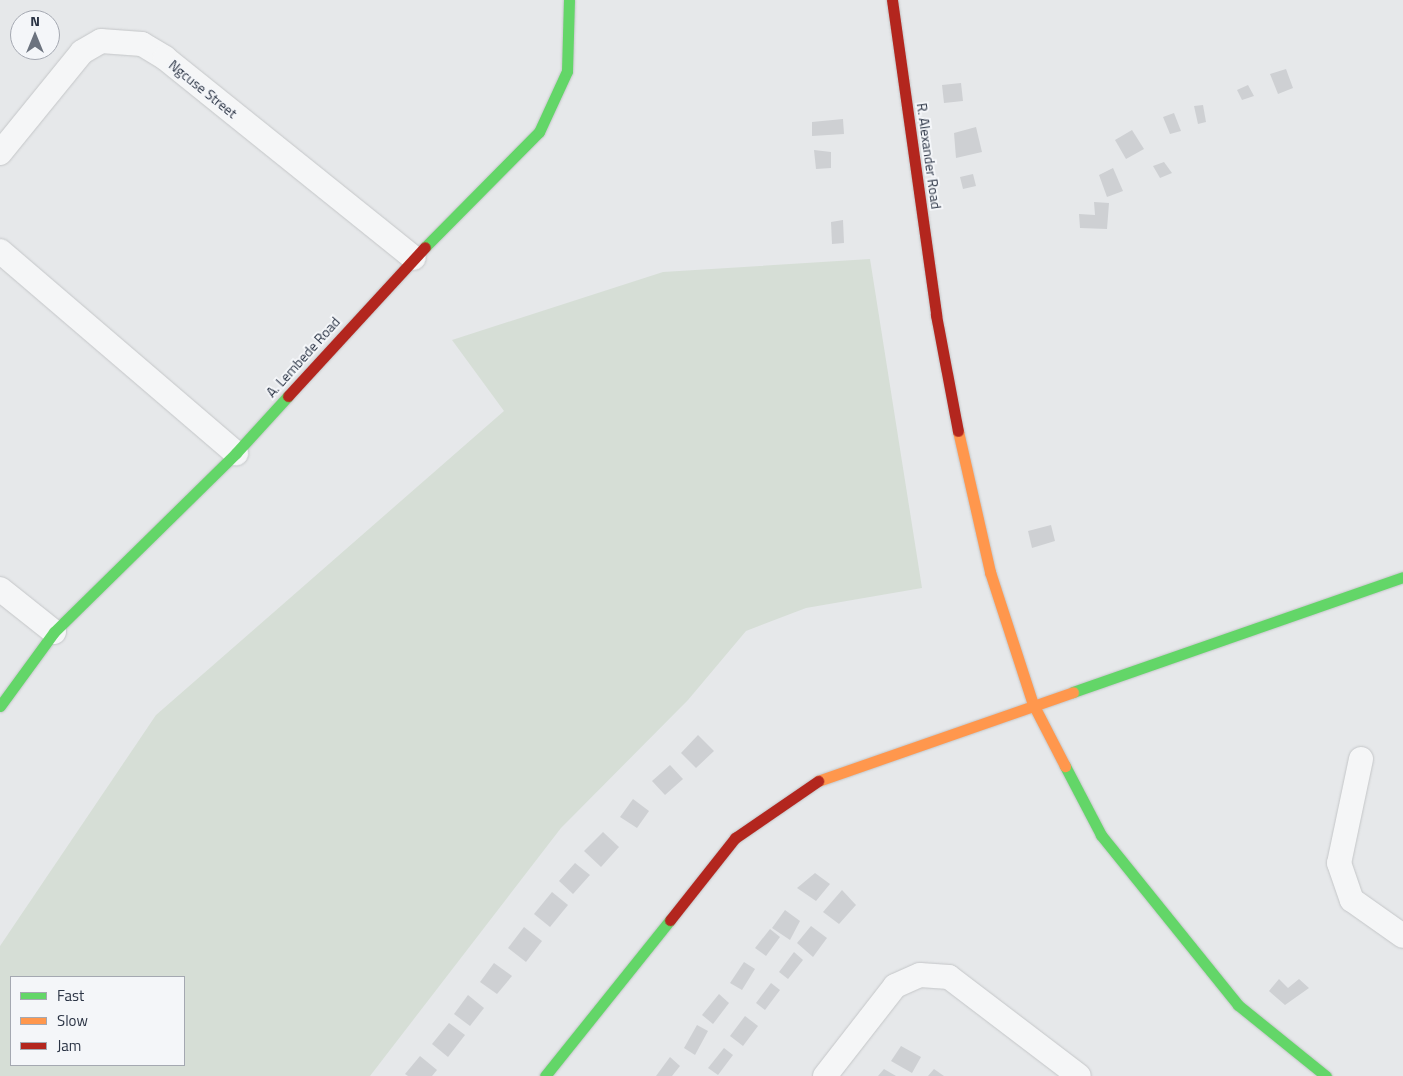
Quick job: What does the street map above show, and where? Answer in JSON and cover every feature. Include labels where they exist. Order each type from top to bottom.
[{"type":"street","name":"A. Lembede Road","points":[[0,706],[54,632],[236,453],[414,258],[539,132],[556,102],[567,72],[570,0]]},
{"type":"street","name":"R. Alexander Road","points":[[892,0],[936,315],[954,413],[990,572],[1033,704],[1101,835],[1238,1005],[1326,1076]]},
{"type":"street","name":"Ngcuse Street","points":[[0,153],[82,52],[101,41],[142,44],[165,58],[414,258]]},
{"type":"street","points":[[0,251],[236,453]]},
{"type":"street","points":[[545,1076],[736,838],[818,781],[1033,704],[1194,653],[1403,577]]},
{"type":"street","points":[[0,589],[54,632]]},
{"type":"street","points":[[1362,759],[1339,863],[1352,900],[1403,936]]},
{"type":"street","points":[[825,1076],[895,986],[920,975],[949,977],[1078,1076]]},
{"type":"shaded area","points":[[870,259],[922,588],[806,608],[746,631],[688,700],[561,828],[370,1076],[0,1076],[0,946],[156,715],[504,411],[452,340],[663,272]]},
{"type":"building","points":[[1286,69],[1293,88],[1278,94],[1270,74]]},
{"type":"building","points":[[961,83],[963,101],[944,103],[942,85]]},
{"type":"building","points":[[1248,85],[1254,96],[1242,100],[1237,90]]},
{"type":"building","points":[[1203,105],[1206,122],[1198,124],[1194,106]]},
{"type":"building","points":[[1174,113],[1181,131],[1170,134],[1163,117]]},
{"type":"building","points":[[843,119],[844,134],[812,136],[812,122]]},
{"type":"building","points":[[976,127],[982,152],[956,158],[954,133]]},
{"type":"building","points":[[1132,130],[1144,149],[1126,159],[1115,140]]},
{"type":"building","points":[[814,150],[831,152],[831,168],[816,169]]},
{"type":"building","points":[[1164,162],[1172,173],[1160,178],[1153,166]]},
{"type":"building","points":[[1113,168],[1123,191],[1107,197],[1099,175]]},
{"type":"building","points":[[973,174],[976,186],[963,189],[960,177]]},
{"type":"building","points":[[1094,202],[1109,203],[1107,229],[1080,228],[1079,214],[1095,215]]},
{"type":"building","points":[[843,220],[844,243],[832,244],[831,222]]},
{"type":"building","points":[[1051,525],[1055,541],[1032,548],[1028,531]]},
{"type":"building","points":[[698,735],[714,751],[696,768],[681,753]]},
{"type":"building","points":[[670,765],[683,779],[665,795],[652,781]]},
{"type":"building","points":[[633,799],[649,811],[637,828],[620,817]]},
{"type":"building","points":[[603,832],[619,847],[601,867],[584,851]]},
{"type":"building","points":[[575,863],[590,875],[573,894],[559,881]]},
{"type":"building","points":[[815,873],[830,884],[816,901],[797,888]]},
{"type":"building","points":[[842,890],[856,905],[839,924],[823,912]]},
{"type":"building","points":[[552,892],[568,905],[550,927],[534,914]]},
{"type":"building","points":[[785,910],[800,921],[790,940],[772,928]]},
{"type":"building","points":[[811,926],[827,938],[813,957],[797,943]]},
{"type":"building","points":[[524,927],[542,941],[526,962],[508,948]]},
{"type":"building","points":[[770,929],[780,937],[766,956],[755,948]]},
{"type":"building","points":[[794,952],[803,960],[788,979],[779,972]]},
{"type":"building","points":[[744,962],[755,969],[742,990],[730,983]]},
{"type":"building","points":[[494,963],[512,976],[497,994],[480,982]]},
{"type":"building","points":[[1279,979],[1288,988],[1299,979],[1309,988],[1285,1005],[1269,991]]},
{"type":"building","points":[[771,983],[780,990],[765,1010],[756,1003]]},
{"type":"building","points":[[719,994],[729,1003],[713,1024],[702,1015]]},
{"type":"building","points":[[468,995],[484,1008],[470,1026],[454,1014]]},
{"type":"building","points":[[745,1016],[758,1026],[743,1046],[730,1036]]},
{"type":"building","points":[[449,1023],[465,1035],[448,1057],[432,1044]]},
{"type":"building","points":[[697,1025],[708,1031],[695,1055],[684,1048]]},
{"type":"building","points":[[901,1046],[921,1057],[912,1073],[891,1061]]},
{"type":"building","points":[[724,1048],[733,1055],[718,1075],[708,1068]]},
{"type":"building","points":[[420,1056],[437,1070],[432,1076],[408,1076],[405,1074]]},
{"type":"building","points":[[670,1057],[680,1066],[672,1076],[656,1076]]},
{"type":"building","points":[[884,1069],[896,1076],[878,1076]]},
{"type":"building","points":[[934,1069],[944,1076],[928,1076]]},
{"type":"traffic: fast","points":[[425,247],[539,132],[567,71],[569,0]]},
{"type":"traffic: fast","points":[[0,706],[54,632],[236,453],[288,396]]},
{"type":"traffic: fast","points":[[1073,692],[1403,577]]},
{"type":"traffic: fast","points":[[1065,766],[1101,835],[1238,1005],[1326,1076]]},
{"type":"traffic: fast","points":[[545,1076],[670,920]]},
{"type":"traffic: slow","points":[[958,431],[990,572],[1033,704],[1065,766]]},
{"type":"traffic: slow","points":[[818,781],[1073,692]]},
{"type":"traffic: jam","points":[[892,0],[936,315],[958,431]]},
{"type":"traffic: jam","points":[[288,396],[425,247]]},
{"type":"traffic: jam","points":[[670,920],[735,838],[818,781]]}]
